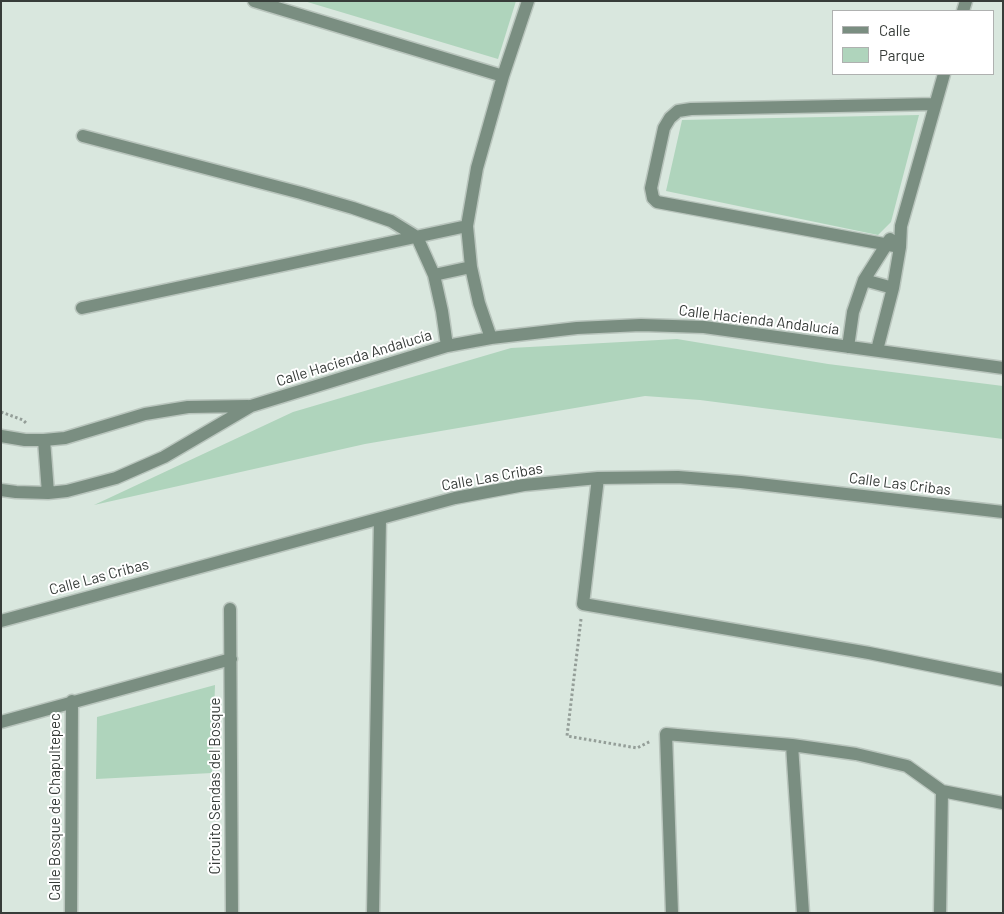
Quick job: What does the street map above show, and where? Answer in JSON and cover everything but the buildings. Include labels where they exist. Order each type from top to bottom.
[{"type":"street","points":[[254,1],[503,76]]},
{"type":"street","points":[[491,338],[479,303],[471,266],[467,226],[477,168],[503,76],[528,1]]},
{"type":"street","points":[[877,350],[893,288],[900,247],[901,226],[944,75]]},
{"type":"street","points":[[900,247],[657,202],[653,198],[651,188],[664,128],[670,118],[678,111],[691,108],[935,104]]},
{"type":"street","points":[[82,136],[354,208],[392,221],[417,237],[434,275],[447,346]]},
{"type":"street","points":[[82,308],[467,226]]},
{"type":"street","points":[[848,347],[853,312],[864,280],[886,245],[901,226]]},
{"type":"street","points":[[434,275],[471,266]]},
{"type":"street","points":[[864,280],[893,288]]},
{"type":"street","name":"Calle Hacienda Andalucía","points":[[1,490],[48,493],[67,491],[116,478],[164,457],[251,406],[447,346],[491,338],[577,328],[641,325],[704,327],[1003,368]]},
{"type":"street","name":"Calle Hacienda Andalucía","points":[[1,436],[25,440],[65,438],[145,414],[188,407],[251,406]]},
{"type":"street","points":[[44,440],[48,493]]},
{"type":"street","name":"Calle Las Cribas","points":[[1,621],[455,498],[524,485],[598,478],[678,477],[742,482],[1003,512]]},
{"type":"street","points":[[598,478],[583,604],[869,653],[1003,680]]},
{"type":"street","points":[[373,913],[380,519]]},
{"type":"street","name":"Circuito Sendas del Bosque","points":[[230,609],[232,913]]},
{"type":"street","points":[[1,722],[230,659]]},
{"type":"street","name":"Calle Bosque de Chapultepec","points":[[71,913],[72,702]]},
{"type":"street","points":[[672,913],[666,734],[792,745],[856,754],[907,766],[942,791],[1003,803]]},
{"type":"street","points":[[792,745],[803,913]]},
{"type":"street","points":[[940,913],[942,791]]},
{"type":"path","points":[[583,604],[567,736],[637,748],[666,734]]},
{"type":"green space","points":[[304,1],[516,1],[498,59]]},
{"type":"green space","points":[[919,115],[891,222],[878,235],[666,191],[682,120]]},
{"type":"green space","points":[[677,339],[828,364],[1003,386],[1003,439],[700,400],[645,396],[365,444],[94,505],[293,412],[511,348]]},
{"type":"green space","points":[[215,685],[212,773],[96,779],[97,717]]}]
